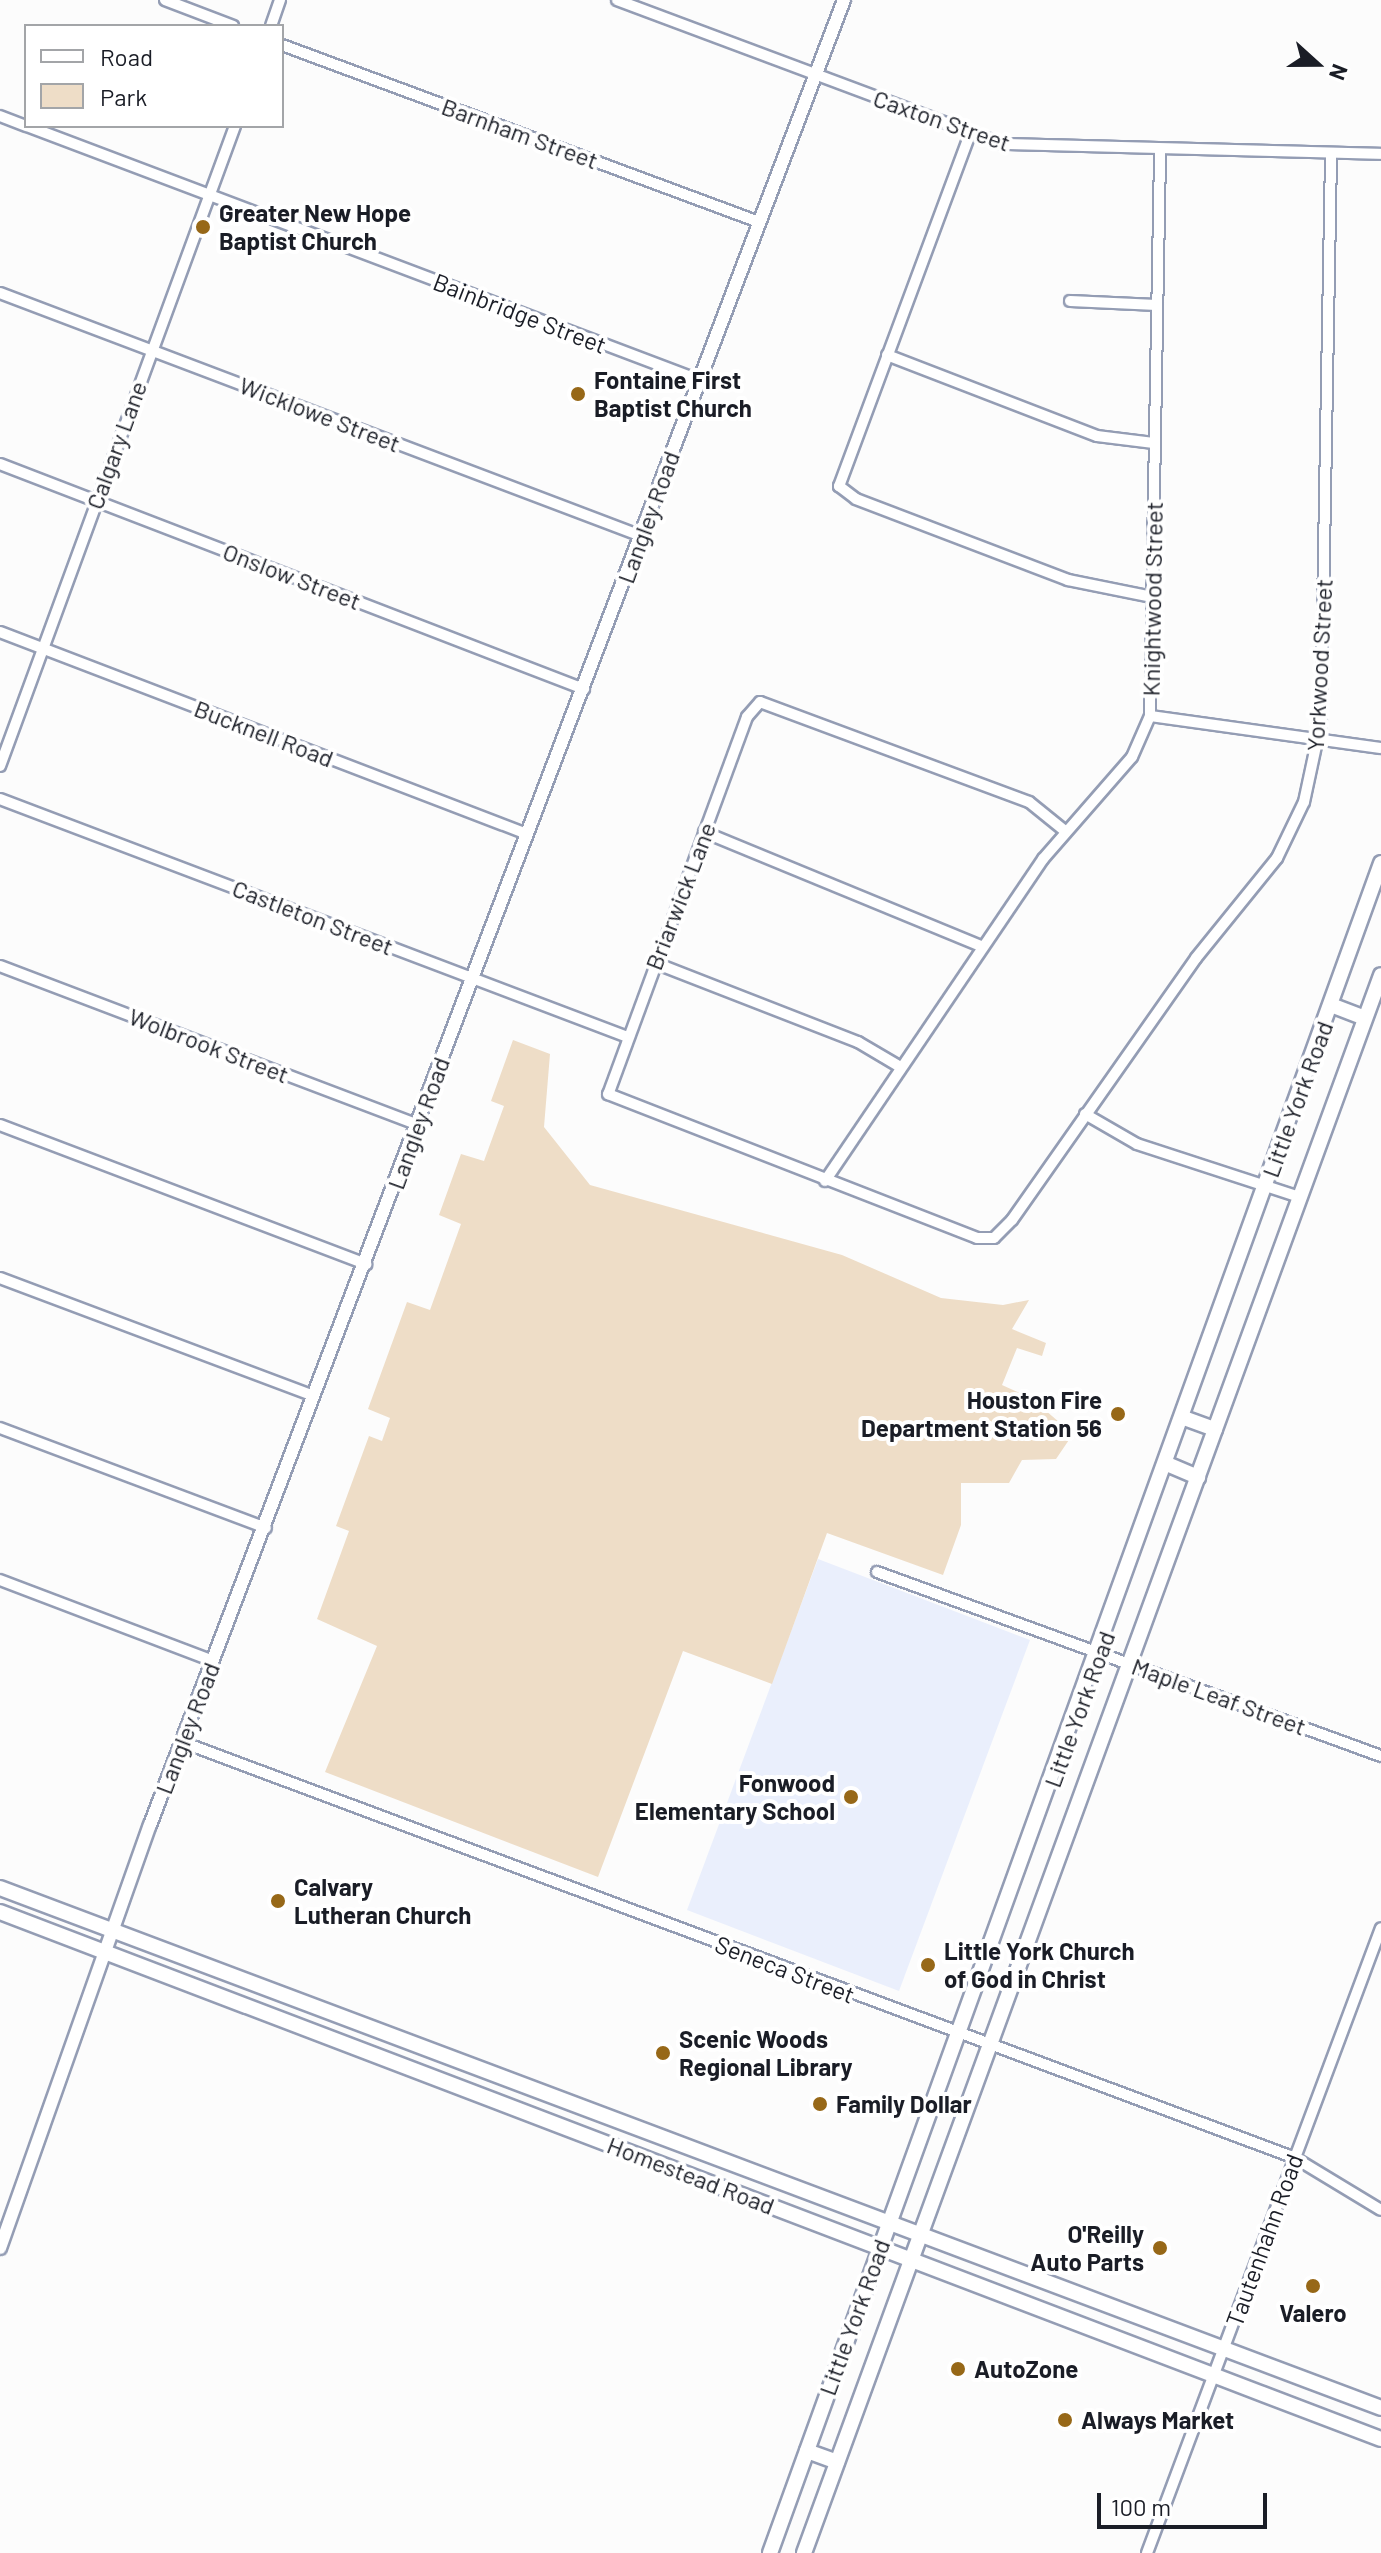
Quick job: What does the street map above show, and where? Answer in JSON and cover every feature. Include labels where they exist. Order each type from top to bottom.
[{"type":"main road","name":"Little York Road","points":[[770,2553],[888,2221],[961,2036],[1331,1005],[1375,901],[1381,863]]},
{"type":"main road","name":"Little York Road","points":[[804,2553],[1381,975]]},
{"type":"main road","points":[[1331,1005],[1365,1018]]},
{"type":"main road","points":[[1184,1418],[1215,1429]]},
{"type":"main road","points":[[1167,1464],[1198,1477]]},
{"type":"main road","name":"Homestead Road","points":[[0,1888],[1381,2408]]},
{"type":"main road","name":"Homestead Road","points":[[0,1912],[105,1949],[285,2024],[659,2162],[1381,2439]]},
{"type":"main road","points":[[285,2024],[292,1998]]},
{"type":"main road","points":[[659,2162],[668,2140]]},
{"type":"main road","points":[[807,2451],[837,2462]]},
{"type":"street","points":[[165,0],[228,24]]},
{"type":"street","points":[[272,24],[280,0]]},
{"type":"street","name":"Caxton Street","points":[[617,0],[970,134],[1031,149],[1381,154]]},
{"type":"street","name":"Langley Road","points":[[0,2248],[182,1742],[266,1528],[844,0]]},
{"type":"street","name":"Barnham Street","points":[[284,46],[759,222]]},
{"type":"street","name":"Bainbridge Street","points":[[0,116],[24,125]]},
{"type":"street","name":"Bainbridge Street","points":[[32,128],[699,380]]},
{"type":"street","name":"Calgary Lane","points":[[0,766],[234,128]]},
{"type":"street","points":[[970,134],[839,486],[1068,580],[1152,597]]},
{"type":"street","name":"Knightwood Street","points":[[825,1181],[897,1065],[981,946],[1065,831],[1132,757],[1150,716],[1160,152]]},
{"type":"street","name":"Yorkwood Street","points":[[825,1181],[966,1233],[994,1238],[1277,858],[1304,802],[1319,740],[1331,153]]},
{"type":"street","name":"Wicklowe Street","points":[[0,293],[641,536]]},
{"type":"street","points":[[1070,301],[1157,305]]},
{"type":"street","points":[[887,355],[1097,436],[1154,443]]},
{"type":"street","name":"Onslow Street","points":[[0,464],[584,689]]},
{"type":"street","name":"Bucknell Road","points":[[0,632],[527,834]]},
{"type":"street","name":"Briarwick Lane","points":[[825,1181],[608,1094],[625,1036],[747,717],[760,702],[1029,802],[1065,831]]},
{"type":"street","points":[[1150,716],[1381,748]]},
{"type":"street","name":"Castleton Street","points":[[0,799],[625,1036]]},
{"type":"street","points":[[704,832],[981,946]]},
{"type":"street","points":[[655,963],[858,1042],[897,1065]]},
{"type":"street","name":"Wolbrook Street","points":[[0,966],[417,1124]]},
{"type":"street","points":[[1085,1114],[1137,1144],[1299,1197]]},
{"type":"street","points":[[0,1125],[366,1264]]},
{"type":"street","points":[[0,1278],[314,1396]]},
{"type":"street","points":[[0,1428],[266,1528]]},
{"type":"street","name":"Maple Leaf Street","points":[[877,1572],[1381,1756]]},
{"type":"street","points":[[0,1580],[213,1661]]},
{"type":"street","name":"Seneca Street","points":[[182,1742],[961,2036],[991,2043],[1295,2158],[1381,2210]]},
{"type":"street","name":"Tautenhahn Road","points":[[1147,2553],[1381,1928]]},
{"type":"shaded area","name":"Fonwood Elementary School","points":[[818,1559],[1030,1640],[899,1991],[687,1910]]},
{"type":"green space","points":[[513,1040],[550,1054],[544,1127],[590,1185],[842,1255],[941,1298],[1003,1305],[1029,1300],[1012,1329],[1046,1343],[1042,1356],[1017,1348],[1002,1385],[1031,1398],[1073,1434],[1056,1459],[1022,1460],[1009,1483],[961,1483],[961,1525],[943,1575],[827,1533],[772,1684],[683,1651],[598,1877],[325,1772],[377,1646],[317,1619],[349,1531],[336,1526],[369,1436],[382,1441],[390,1418],[368,1409],[407,1302],[430,1310],[461,1224],[439,1215],[461,1154],[484,1161],[504,1106],[491,1101]]},
{"type":"place","name":"Greater New Hope Baptist Church","points":[[203,227]]},
{"type":"place","name":"Fontaine First Baptist Church","points":[[578,394]]},
{"type":"place","name":"Houston Fire Department Station 56","points":[[1118,1414]]},
{"type":"place","name":"Fonwood Elementary School","points":[[851,1797]]},
{"type":"place","name":"Calvary Lutheran Church","points":[[278,1901]]},
{"type":"place","name":"Little York Church of God in Christ","points":[[928,1965]]},
{"type":"place","name":"Scenic Woods Regional Library","points":[[663,2053]]},
{"type":"place","name":"Family Dollar","points":[[820,2104]]},
{"type":"place","name":"O'Reilly Auto Parts","points":[[1160,2248]]},
{"type":"place","name":"Valero","points":[[1313,2286]]},
{"type":"place","name":"AutoZone","points":[[958,2369]]},
{"type":"place","name":"Always Market","points":[[1065,2420]]}]
